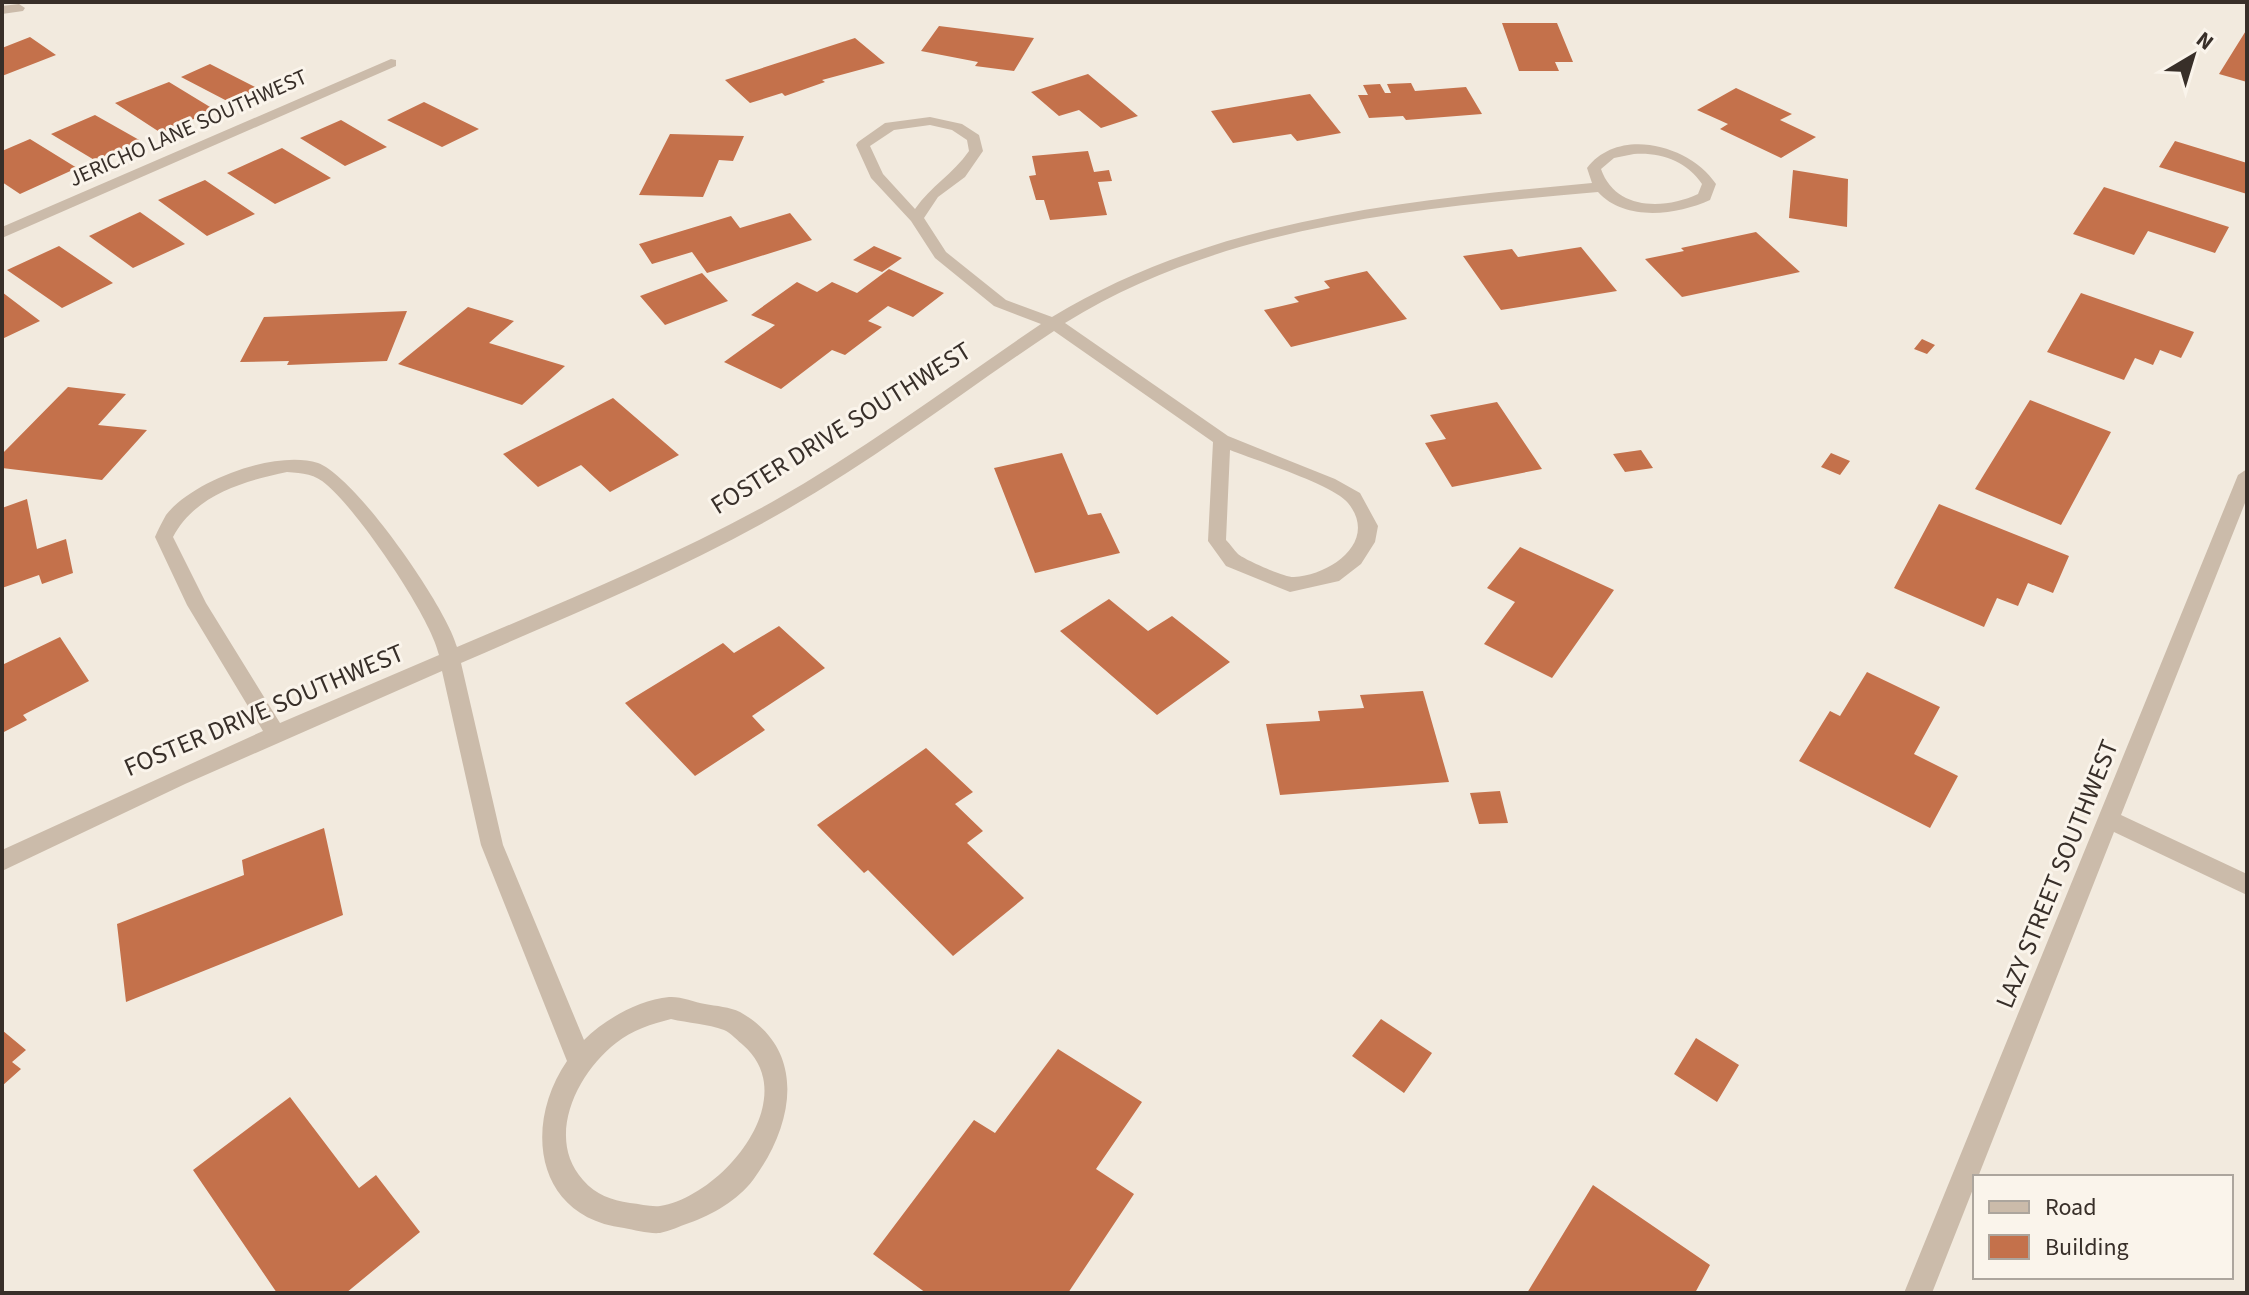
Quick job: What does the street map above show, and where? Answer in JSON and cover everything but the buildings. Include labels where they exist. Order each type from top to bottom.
[{"type":"street","points":[[2,10],[19,8]]},
{"type":"street","name":"JERICHO LANE SOUTHWEST","points":[[2,233],[391,63]]},
{"type":"street","points":[[917,218],[933,194],[960,174],[976,151],[974,138],[957,127],[911,122],[890,126],[863,145],[865,155],[896,201],[917,218],[940,255],[1000,303],[1055,324],[1222,440],[1329,483],[1354,497],[1369,526],[1366,542],[1354,559],[1332,576],[1290,585],[1233,561],[1217,541],[1222,440]]},
{"type":"street","points":[[1641,149],[1662,151],[1687,160],[1703,172],[1709,184],[1705,197],[1689,206],[1667,210],[1643,208],[1618,200],[1600,187],[1595,180],[1594,168],[1602,157],[1619,150],[1641,149]]},
{"type":"street","name":"FOSTER DRIVE SOUTHWEST","points":[[2,861],[93,815],[450,661],[756,519],[880,442],[1055,324],[1162,267],[1263,234],[1401,208],[1600,187]]},
{"type":"street","points":[[276,734],[197,605],[164,537],[174,518],[211,490],[238,476],[287,466],[313,468],[332,479],[355,502],[420,595],[446,642],[492,845],[580,1061]]},
{"type":"street","name":"LAZY STREET SOUTHWEST","points":[[1918,1293],[2247,475]]},
{"type":"street","points":[[2110,820],[2247,885]]},
{"type":"street","points":[[671,1008],[704,1009],[734,1018],[757,1036],[773,1062],[778,1092],[772,1125],[756,1158],[730,1186],[697,1208],[660,1219],[623,1219],[593,1207],[568,1185],[554,1157],[552,1124],[561,1091],[580,1061],[606,1035],[637,1017],[671,1008]]}]
